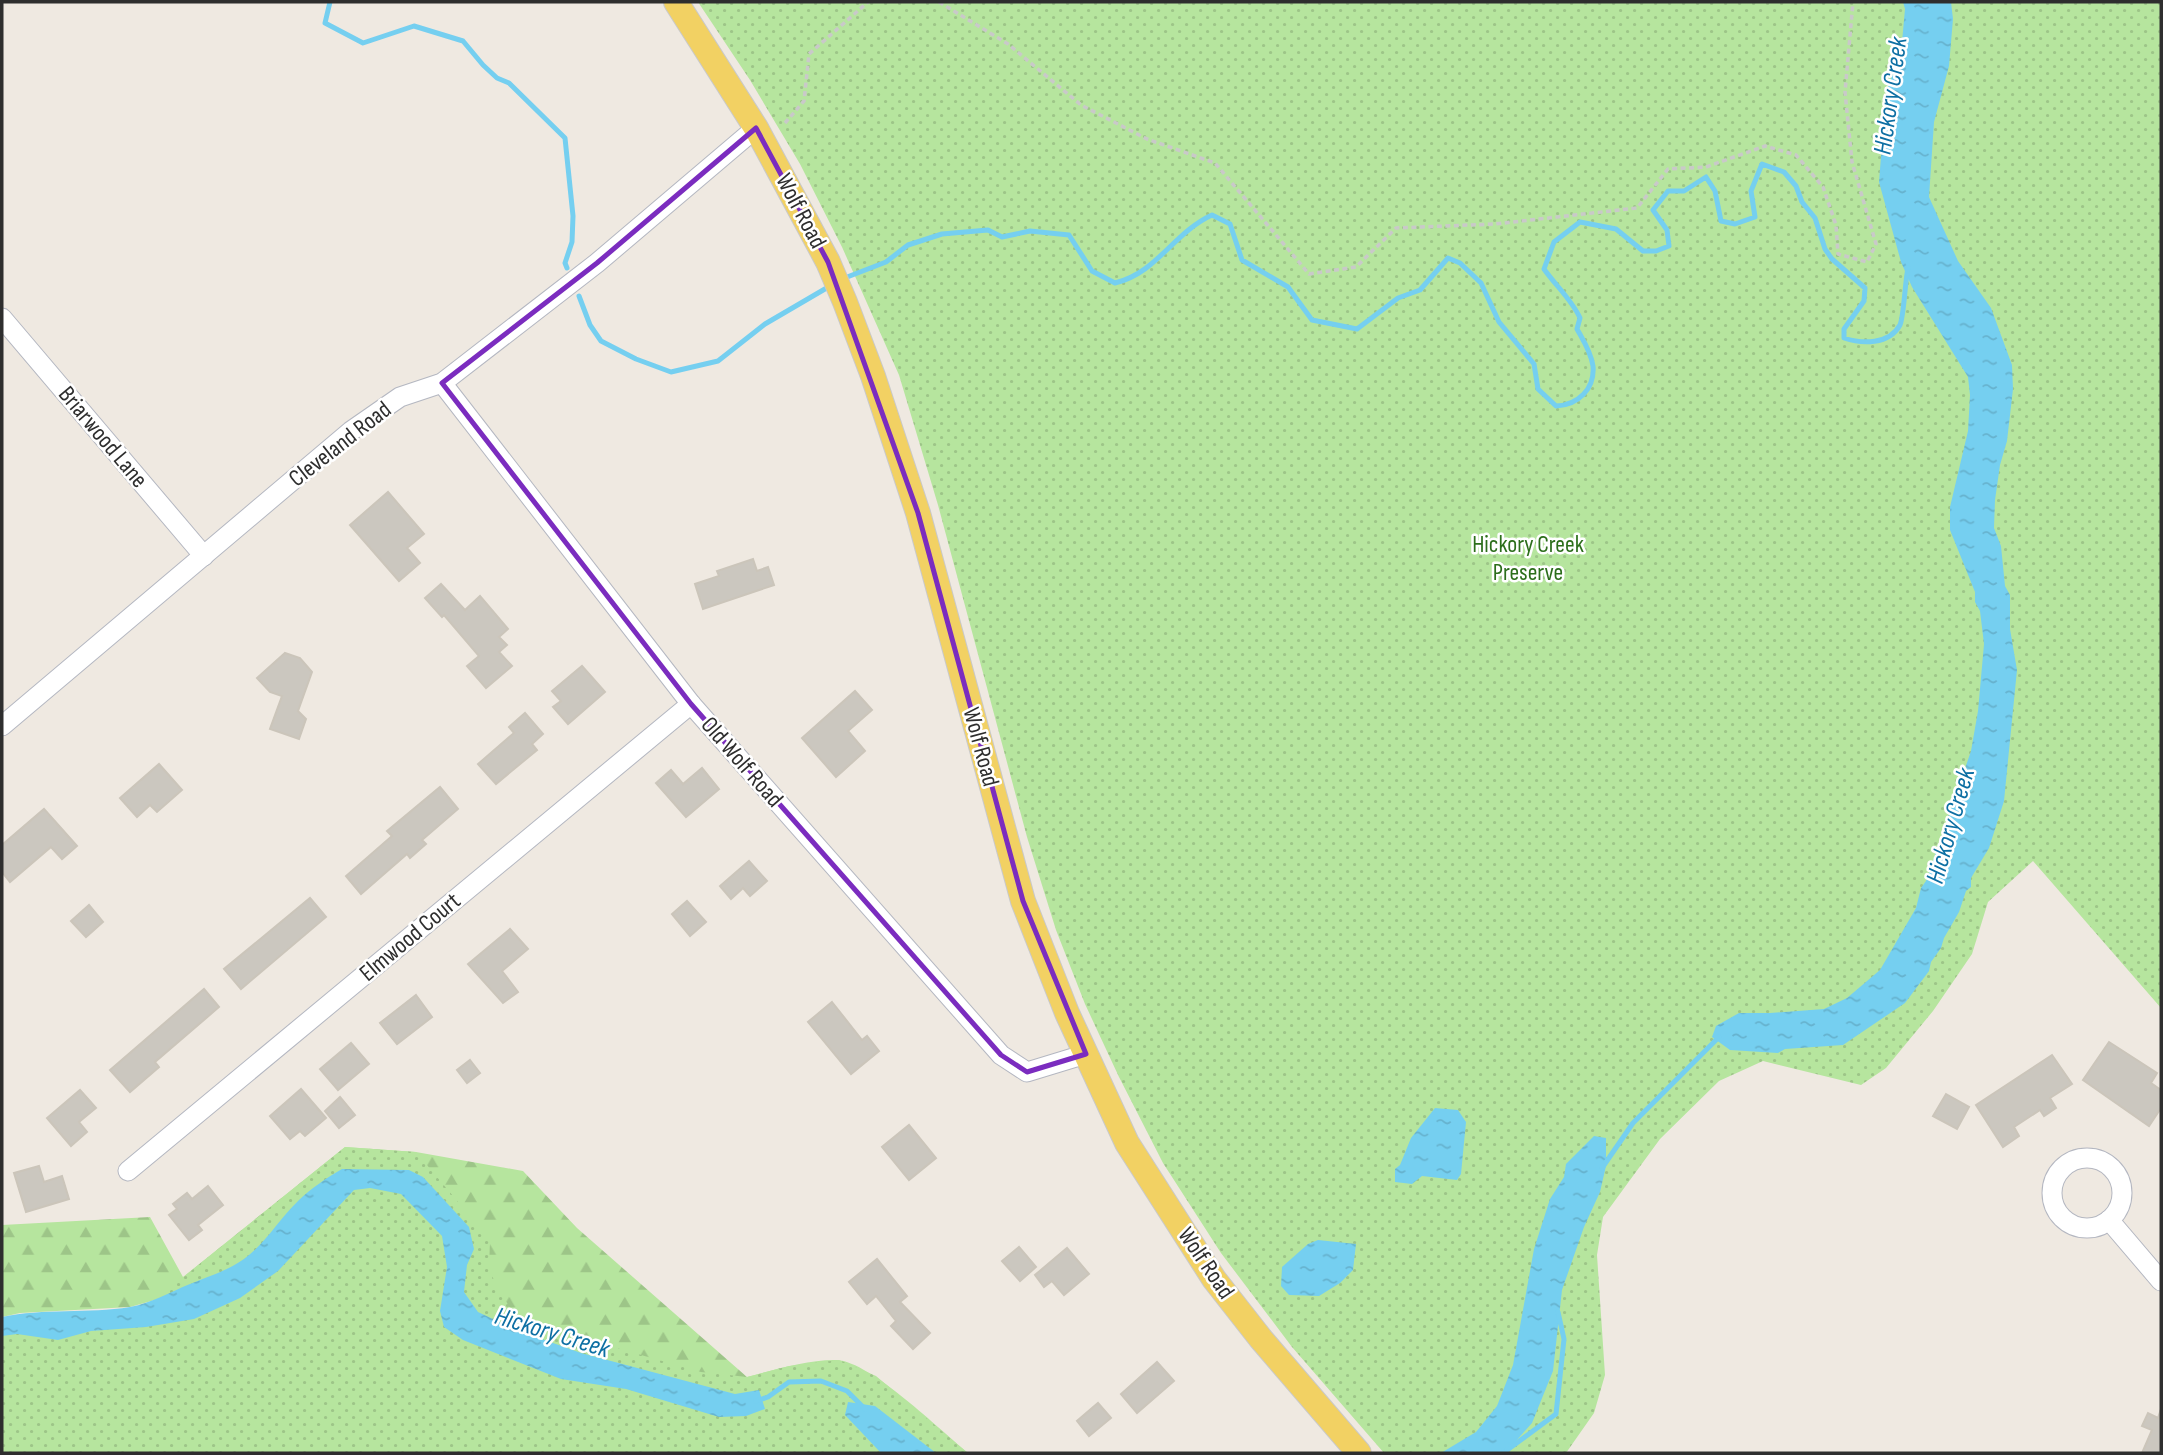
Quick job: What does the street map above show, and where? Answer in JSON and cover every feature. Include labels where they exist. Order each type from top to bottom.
[{"type":"main road","name":"Wolf Road","points":[[676,2],[756,128],[828,262],[845,302],[873,376],[918,513],[1023,901],[1067,1013],[1127,1143],[1214,1279],[1261,1339],[1359,1453]]},
{"type":"street","name":"Cleveland Road","points":[[2,726],[361,424],[400,397],[442,383],[597,263],[756,128]]},
{"type":"street","name":"Briarwood Lane","points":[[2,318],[204,555]]},
{"type":"street","name":"Old Wolf Road","points":[[442,383],[691,704],[1001,1055],[1027,1072],[1086,1054]]},
{"type":"street","name":"Elmwood Court","points":[[128,1171],[691,704]]},
{"type":"street","points":[[2109,1220],[2161,1281]]},
{"type":"path","points":[[785,124],[804,101],[809,54],[868,2]]},
{"type":"path","points":[[939,2],[1008,44],[1081,105],[1147,139],[1215,163],[1310,274],[1356,267],[1396,228],[1495,224],[1637,208],[1668,169],[1706,167],[1765,146],[1796,155],[1822,187],[1836,225],[1838,254],[1867,262],[1876,244],[1852,162],[1846,92],[1853,2]]},
{"type":"highlighted area","points":[[756,128],[828,262],[918,513],[1023,901],[1086,1054],[1027,1072],[1001,1055],[691,704],[442,383],[597,263]]},
{"type":"green space","name":"Hickory Creek Preserve","points":[[698,2],[2161,2],[2161,1008],[2033,861],[1988,902],[1972,954],[1933,1011],[1886,1068],[1861,1085],[1763,1061],[1719,1081],[1660,1139],[1603,1217],[1597,1255],[1605,1375],[1594,1413],[1566,1453],[1384,1453],[1292,1347],[1221,1253],[1163,1163],[1119,1077],[1085,1004],[1056,930],[1027,837],[938,505],[899,375],[842,247],[800,164],[750,80]]},
{"type":"green space","points":[[345,1147],[416,1152],[523,1171],[577,1228],[747,1377],[815,1361],[837,1360],[851,1364],[886,1384],[968,1453],[2,1453],[2,1336],[58,1340],[162,1298],[130,1307],[20,1313],[2,1317],[2,1225],[150,1217],[183,1277]]},
{"type":"green space","points":[[345,1147],[416,1152],[490,1240],[489,1271],[511,1310],[532,1324],[701,1372],[747,1377],[789,1366],[839,1360],[876,1376],[968,1453],[2,1453],[2,1334],[145,1308]]},
{"type":"water","points":[[1903,2],[1951,2],[1953,19],[1949,66],[1934,122],[1929,197],[1958,261],[1991,308],[2012,365],[2013,389],[2007,441],[1995,500],[1994,528],[2001,546],[2005,586],[2010,595],[2010,629],[2017,670],[2004,801],[1989,848],[1971,878],[1971,887],[1966,891],[1959,912],[1931,962],[1929,971],[1905,1003],[1843,1045],[1785,1049],[1778,1053],[1730,1050],[1712,1037],[1716,1026],[1739,1013],[1824,1009],[1847,998],[1880,970],[1916,908],[1971,751],[1978,711],[1984,644],[1980,611],[1950,530],[1950,507],[1968,431],[1968,377],[1912,287],[1901,262],[1879,182],[1886,92],[1901,53],[1905,9]]},
{"type":"water","points":[[1435,1108],[1458,1110],[1466,1122],[1461,1174],[1457,1180],[1422,1176],[1412,1184],[1395,1182],[1395,1169],[1400,1165],[1411,1138]]},
{"type":"water","points":[[1594,1136],[1606,1138],[1606,1166],[1600,1192],[1584,1227],[1562,1290],[1553,1371],[1532,1423],[1505,1453],[1441,1453],[1476,1432],[1497,1406],[1513,1365],[1534,1249],[1550,1199],[1564,1177],[1566,1164]]},
{"type":"water","points":[[342,1169],[409,1170],[423,1177],[469,1227],[474,1249],[467,1265],[464,1292],[478,1312],[514,1329],[581,1353],[735,1394],[759,1390],[765,1409],[746,1416],[719,1417],[626,1389],[561,1379],[463,1340],[444,1327],[440,1311],[447,1267],[442,1236],[401,1194],[370,1188],[354,1190],[278,1271],[240,1298],[194,1319],[146,1327],[91,1331],[58,1340],[17,1334],[2,1336],[2,1317],[130,1307],[231,1267],[259,1246],[304,1196]]},
{"type":"water","points":[[1318,1240],[1356,1244],[1353,1270],[1340,1283],[1319,1296],[1289,1295],[1281,1286],[1282,1267],[1308,1244]]},
{"type":"water","points":[[848,1402],[875,1406],[936,1453],[881,1453],[845,1415]]},
{"type":"building","points":[[388,492],[424,534],[407,548],[420,563],[399,581],[350,525]]},
{"type":"building","points":[[753,559],[757,571],[768,567],[774,585],[703,609],[695,584],[719,576],[717,571]]},
{"type":"building","points":[[441,584],[465,610],[480,596],[508,629],[499,637],[507,645],[499,652],[512,666],[486,688],[467,666],[479,656],[444,615],[442,617],[425,598]]},
{"type":"building","points":[[285,653],[300,658],[312,672],[298,711],[306,719],[299,739],[270,729],[282,696],[270,692],[257,678]]},
{"type":"building","points":[[582,666],[605,692],[568,724],[553,707],[561,701],[552,691]]},
{"type":"building","points":[[855,691],[872,710],[848,731],[865,751],[836,777],[802,738]]},
{"type":"building","points":[[525,713],[543,734],[532,744],[537,750],[496,784],[478,764],[514,733],[509,727]]},
{"type":"building","points":[[159,764],[182,790],[157,812],[150,805],[137,817],[120,798]]},
{"type":"building","points":[[702,768],[719,789],[686,817],[656,783],[671,770],[683,784]]},
{"type":"building","points":[[440,787],[458,809],[422,840],[426,844],[410,858],[407,854],[361,894],[346,876],[392,836],[387,831]]},
{"type":"building","points":[[44,809],[77,846],[62,859],[51,847],[10,882],[2,872],[2,845]]},
{"type":"building","points":[[749,861],[767,881],[750,896],[743,888],[731,899],[720,886]]},
{"type":"building","points":[[310,898],[326,917],[241,989],[224,969]]},
{"type":"building","points":[[687,901],[706,922],[690,936],[672,914]]},
{"type":"building","points":[[89,905],[103,922],[86,937],[71,921]]},
{"type":"building","points":[[510,929],[528,949],[502,971],[518,992],[503,1003],[468,964]]},
{"type":"building","points":[[204,989],[219,1007],[155,1062],[159,1067],[130,1092],[110,1070]]},
{"type":"building","points":[[416,995],[432,1017],[397,1044],[380,1023]]},
{"type":"building","points":[[832,1002],[862,1040],[867,1036],[879,1051],[851,1074],[808,1022]]},
{"type":"building","points":[[2109,1042],[2157,1073],[2151,1083],[2161,1090],[2161,1108],[2149,1126],[2083,1080]]},
{"type":"building","points":[[351,1043],[369,1064],[338,1090],[320,1069]]},
{"type":"building","points":[[2052,1055],[2072,1084],[2050,1098],[2056,1108],[2044,1116],[2040,1110],[2014,1127],[2019,1136],[2003,1147],[1976,1105]]},
{"type":"building","points":[[470,1060],[480,1073],[467,1083],[457,1070]]},
{"type":"building","points":[[301,1089],[326,1118],[305,1136],[300,1131],[290,1139],[270,1116]]},
{"type":"building","points":[[80,1090],[96,1108],[79,1122],[87,1132],[71,1146],[47,1118]]},
{"type":"building","points":[[1946,1094],[1969,1107],[1957,1129],[1933,1116]]},
{"type":"building","points":[[340,1097],[355,1115],[339,1128],[325,1111]]},
{"type":"building","points":[[909,1125],[936,1158],[909,1180],[882,1147]]},
{"type":"building","points":[[39,1166],[44,1182],[62,1176],[69,1199],[26,1212],[14,1173]]},
{"type":"building","points":[[208,1186],[223,1205],[198,1225],[202,1230],[189,1240],[169,1215],[177,1209],[173,1204],[187,1193],[192,1199]]},
{"type":"building","points":[[1019,1247],[1036,1267],[1020,1281],[1002,1261]]},
{"type":"building","points":[[1067,1248],[1089,1274],[1064,1295],[1052,1281],[1044,1287],[1035,1275]]},
{"type":"building","points":[[877,1259],[907,1296],[900,1302],[930,1333],[913,1349],[891,1326],[896,1321],[876,1296],[867,1304],[849,1282]]},
{"type":"building","points":[[1157,1362],[1174,1381],[1137,1413],[1121,1394]]},
{"type":"building","points":[[1098,1403],[1111,1418],[1089,1436],[1077,1421]]},
{"type":"building","points":[[2161,1409],[2161,1453],[2142,1453],[2152,1430],[2142,1426],[2148,1413],[2158,1418]]},
{"type":"waterway","points":[[330,2],[325,23],[363,43],[414,26],[463,41],[483,65],[497,78],[509,83],[565,138],[573,216],[572,242],[565,263],[567,268]]},
{"type":"waterway","points":[[842,279],[886,262],[908,245],[942,234],[988,230],[1002,237],[1030,231],[1069,235],[1092,271],[1115,283],[1142,271],[1186,232],[1212,215],[1230,224],[1242,260],[1288,287],[1312,320],[1357,329],[1398,298],[1420,290],[1448,258],[1460,263],[1481,283],[1499,322],[1534,364],[1538,389],[1556,406],[1578,399],[1588,388],[1593,374],[1590,356],[1577,329],[1580,318],[1577,311],[1544,269],[1554,242],[1580,222],[1616,229],[1643,251],[1656,251],[1669,246],[1667,230],[1653,210],[1668,191],[1684,191],[1706,177],[1715,191],[1721,221],[1735,224],[1755,217],[1751,191],[1762,164],[1784,172],[1796,186],[1802,202],[1815,218],[1825,249],[1832,259],[1865,288],[1864,301],[1844,329],[1844,338],[1875,341],[1895,332],[1900,325],[1908,268]]},
{"type":"waterway","points":[[579,296],[590,325],[601,341],[636,359],[671,372],[718,361],[765,324],[830,286]]},
{"type":"waterway","name":"Hickory Creek","points":[[1602,1168],[1633,1123],[1719,1037]]},
{"type":"waterway","name":"Hickory Creek","points":[[1503,1453],[1556,1414],[1564,1339],[1558,1312]]},
{"type":"waterway","name":"Hickory Creek","points":[[756,1401],[768,1397],[789,1382],[821,1381],[847,1391],[865,1409]]}]
